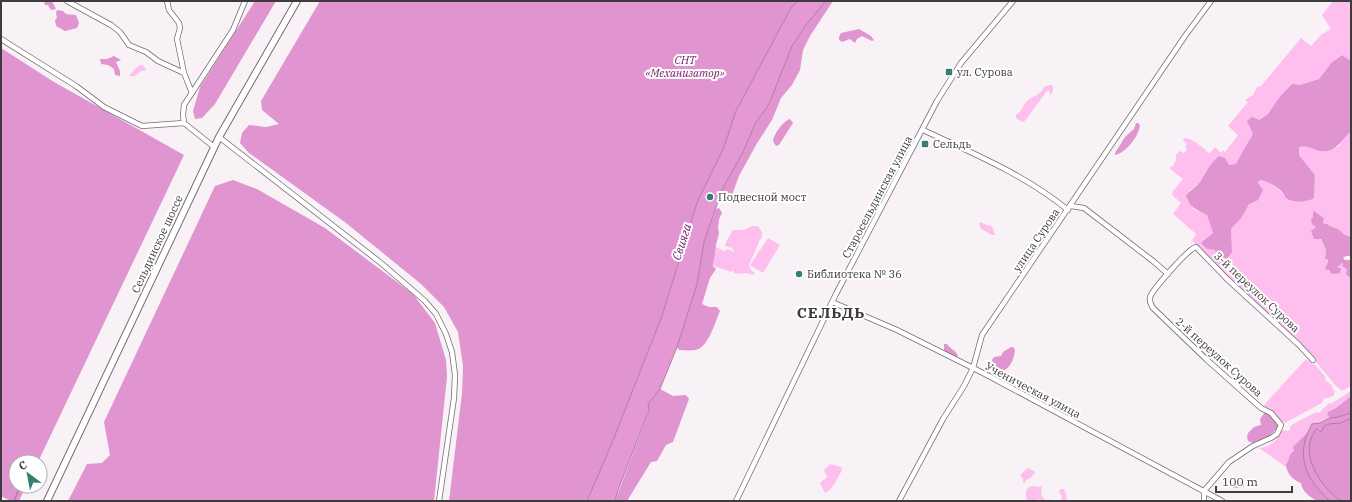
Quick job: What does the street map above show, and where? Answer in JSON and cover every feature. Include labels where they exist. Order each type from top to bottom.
[{"type":"main road","name":"Сельдинское шоссе","points":[[47,501],[219,136],[297,1]]},
{"type":"street","points":[[67,1],[111,25],[120,32],[129,45],[146,52],[158,61],[184,73]]},
{"type":"street","points":[[167,1],[169,10],[180,28],[177,39],[184,73],[192,93]]},
{"type":"street","points":[[184,123],[184,105],[232,30],[245,1]]},
{"type":"street","name":"Старосельдинская улица","points":[[736,501],[832,302],[941,95],[961,63],[1013,1]]},
{"type":"street","name":"улица Сурова","points":[[899,501],[943,419],[974,368],[982,335],[1185,36],[1211,1]]},
{"type":"street","points":[[1,39],[76,86],[104,107],[142,126],[184,123],[214,147]]},
{"type":"street","points":[[923,130],[1026,180],[1068,210]]},
{"type":"street","points":[[219,136],[382,263],[425,301],[436,314],[450,346],[455,375],[454,398],[439,501]]},
{"type":"street","points":[[1071,206],[1084,208],[1154,261],[1168,274]]},
{"type":"street","name":"3-й переулок Сурова","points":[[1168,274],[1193,248],[1196,247],[1216,268],[1294,340],[1313,360]]},
{"type":"street","name":"2-й переулок Сурова","points":[[1168,274],[1151,295],[1150,304],[1206,359],[1262,408],[1271,413],[1281,425],[1277,434],[1253,446],[1229,462],[1204,491]]},
{"type":"street","name":"Ученическая улица","points":[[832,302],[897,330],[974,368],[1222,501]]},
{"type":"street","points":[[1204,491],[1204,501]]},
{"type":"shaded area","points":[[798,1],[826,1],[806,25],[792,46],[769,104],[755,124],[743,152],[722,190],[704,242],[697,284],[677,347],[660,389],[648,404],[649,411],[615,501],[587,501],[612,443],[662,316],[697,203],[724,147],[736,111],[791,8]]},
{"type":"shaded area","points":[[1333,1],[1351,1],[1351,61],[1341,55],[1332,62],[1319,79],[1300,85],[1278,99],[1268,114],[1259,120],[1236,164],[1206,171],[1199,183],[1189,191],[1193,209],[1207,215],[1213,233],[1204,239],[1207,249],[1232,252],[1231,229],[1242,217],[1260,180],[1274,186],[1281,191],[1286,198],[1314,198],[1315,175],[1299,155],[1299,147],[1307,145],[1316,150],[1338,147],[1349,133],[1351,134],[1351,237],[1345,235],[1338,229],[1323,223],[1324,218],[1314,211],[1315,229],[1326,250],[1325,257],[1328,262],[1338,268],[1341,263],[1343,264],[1342,266],[1344,269],[1346,268],[1348,277],[1351,279],[1351,386],[1342,391],[1335,385],[1308,352],[1247,296],[1192,240],[1196,234],[1173,214],[1181,203],[1172,195],[1173,191],[1183,179],[1170,169],[1176,160],[1176,154],[1179,151],[1184,153],[1187,150],[1185,146],[1187,144],[1183,140],[1184,138],[1187,138],[1200,145],[1209,153],[1215,147],[1221,153],[1223,150],[1225,152],[1238,135],[1228,126],[1248,102],[1245,100],[1253,95],[1257,87],[1261,86],[1301,38],[1311,46],[1322,34],[1331,29],[1322,15]]},
{"type":"shaded area","points":[[143,65],[146,70],[141,71],[135,76],[129,76],[136,68]]},
{"type":"shaded area","points":[[1052,85],[1052,93],[1050,95],[1049,90],[1046,92],[1025,121],[1022,122],[1016,118],[1016,115],[1026,102],[1040,93],[1044,87]]},
{"type":"shaded area","points":[[981,222],[992,226],[995,235],[981,229],[979,223]]},
{"type":"shaded area","points":[[752,226],[758,226],[762,232],[762,237],[749,265],[751,270],[755,273],[753,275],[746,273],[739,274],[734,273],[733,270],[731,272],[714,266],[713,253],[715,247],[725,251],[727,249],[735,252],[732,248],[725,246],[733,230],[744,230]]},
{"type":"shaded area","points":[[768,238],[780,245],[763,273],[750,265]]},
{"type":"shaded area","points":[[1306,359],[1315,365],[1325,376],[1326,381],[1332,385],[1335,393],[1331,397],[1324,398],[1322,403],[1285,423],[1264,405]]},
{"type":"shaded area","points":[[1351,391],[1351,396],[1336,408],[1328,412],[1327,415],[1330,418],[1309,427],[1309,430],[1304,438],[1296,444],[1286,467],[1259,448],[1268,446],[1277,439],[1277,435],[1283,430],[1290,430],[1290,427],[1293,424],[1316,412],[1319,413],[1329,403],[1331,404]]},
{"type":"shaded area","points":[[1351,413],[1351,418],[1341,423],[1328,424],[1323,427],[1322,431],[1320,432],[1318,429],[1315,430],[1310,442],[1310,459],[1317,475],[1328,490],[1341,501],[1330,501],[1316,486],[1307,470],[1303,452],[1305,442],[1312,424],[1320,423],[1330,418]]},
{"type":"shaded area","points":[[830,464],[841,467],[842,470],[833,486],[825,493],[820,483],[827,477],[824,470]]},
{"type":"shaded area","points":[[1028,468],[1034,471],[1035,474],[1023,483],[1023,479],[1020,475]]},
{"type":"shaded area","points":[[1032,486],[1042,486],[1041,495],[1046,501],[1042,501],[1040,499],[1028,501],[1026,498],[1026,490]]},
{"type":"shaded area","points":[[1060,489],[1064,489],[1067,498],[1064,501],[1061,501],[1062,496],[1059,493]]},
{"type":"green space","points":[[44,1],[52,1],[56,9],[51,10],[48,5],[45,5]]},
{"type":"green space","points":[[255,1],[276,1],[215,104],[202,118],[195,119],[193,111],[200,87]]},
{"type":"green space","name":"СНТ «Механизатор»","points":[[320,1],[798,1],[791,8],[736,111],[724,147],[697,203],[662,316],[612,443],[587,501],[449,501],[462,393],[463,366],[458,332],[444,307],[421,284],[346,223],[249,153],[240,143],[242,133],[249,125],[266,127],[279,124],[262,110],[261,101]]},
{"type":"green space","points":[[826,1],[833,1],[810,36],[803,50],[800,70],[792,85],[781,98],[772,120],[739,176],[732,195],[726,199],[722,197],[722,190],[743,152],[755,124],[769,104],[792,46],[806,25]]},
{"type":"green space","points":[[57,10],[63,11],[67,14],[76,15],[79,23],[77,28],[65,31],[56,26],[55,20],[57,18]]},
{"type":"green space","points":[[859,29],[871,36],[874,40],[872,41],[862,36],[857,39],[855,43],[850,39],[842,42],[839,40],[841,33]]},
{"type":"green space","points":[[1,48],[54,82],[184,155],[42,454],[8,454],[8,494],[22,494],[19,501],[10,501],[1,496]]},
{"type":"green space","points":[[1342,55],[1351,61],[1351,134],[1349,133],[1342,142],[1330,150],[1320,151],[1307,146],[1299,147],[1299,155],[1315,175],[1314,198],[1300,201],[1289,200],[1278,188],[1260,180],[1258,183],[1263,190],[1258,200],[1249,204],[1242,217],[1231,229],[1232,252],[1226,260],[1217,255],[1215,250],[1207,249],[1201,243],[1213,233],[1207,215],[1194,208],[1186,196],[1200,182],[1219,156],[1225,158],[1229,165],[1236,164],[1253,134],[1247,121],[1252,117],[1259,120],[1268,114],[1278,99],[1292,84],[1300,85],[1319,79],[1332,62]]},
{"type":"green space","points":[[114,56],[121,60],[116,62],[120,71],[120,76],[115,75],[114,69],[108,65],[101,64],[100,59],[107,59]]},
{"type":"green space","points":[[790,119],[793,123],[779,145],[776,146],[773,141],[775,135],[779,128]]},
{"type":"green space","points":[[1136,123],[1140,125],[1135,139],[1127,148],[1115,155],[1125,137],[1134,129]]},
{"type":"green space","points":[[233,180],[257,189],[325,228],[413,294],[435,323],[446,360],[447,377],[434,501],[68,501],[87,464],[102,463],[110,455],[104,422],[215,186]]},
{"type":"green space","points":[[719,208],[722,213],[719,219],[719,233],[713,266],[716,269],[710,278],[702,304],[709,307],[717,307],[720,311],[704,345],[695,350],[679,350],[677,347],[697,284],[704,242],[716,209]]},
{"type":"green space","points":[[1314,211],[1324,218],[1323,223],[1338,229],[1345,235],[1351,237],[1351,256],[1346,256],[1343,258],[1345,260],[1351,260],[1351,279],[1346,274],[1347,270],[1342,266],[1342,263],[1338,267],[1341,268],[1340,273],[1330,273],[1330,270],[1325,269],[1328,262],[1328,260],[1325,259],[1326,250],[1321,239],[1314,239],[1311,231],[1316,227],[1312,224],[1311,220]]},
{"type":"green space","points":[[944,344],[947,344],[958,356],[954,357],[944,351]]},
{"type":"green space","points":[[1011,347],[1015,350],[1014,357],[1009,367],[1000,372],[992,360],[994,357],[1001,356],[1003,352]]},
{"type":"green space","points":[[660,389],[673,396],[686,395],[689,399],[673,442],[666,445],[657,461],[651,462],[627,501],[615,501],[649,411],[648,404]]},
{"type":"green space","points":[[1351,396],[1351,501],[1318,501],[1307,494],[1301,483],[1291,476],[1286,465],[1294,451],[1293,447],[1307,433],[1313,434],[1315,430],[1318,429],[1319,432],[1322,431],[1323,427],[1328,424],[1333,424],[1334,417],[1330,418],[1327,415],[1328,412],[1336,408]]},
{"type":"green space","points":[[1265,412],[1269,413],[1278,423],[1278,428],[1268,439],[1255,444],[1248,441],[1248,433],[1254,427],[1261,425],[1260,419]]},
{"type":"green space","points":[[1237,480],[1244,485],[1244,487],[1233,488],[1232,484]]},
{"type":"waterway","points":[[14,501],[17,494]]},
{"type":"place","name":"ул. Сурова","points":[[949,72]]},
{"type":"place","name":"Сельдь","points":[[925,144]]},
{"type":"place","name":"Подвесной мост","points":[[710,197]]},
{"type":"place","name":"Библиотека № 36","points":[[799,274]]},
{"type":"district","name":"СЕЛЬДЬ","points":[[831,313]]},
{"type":"water label","name":"Свияга","points":[[682,242]]}]
